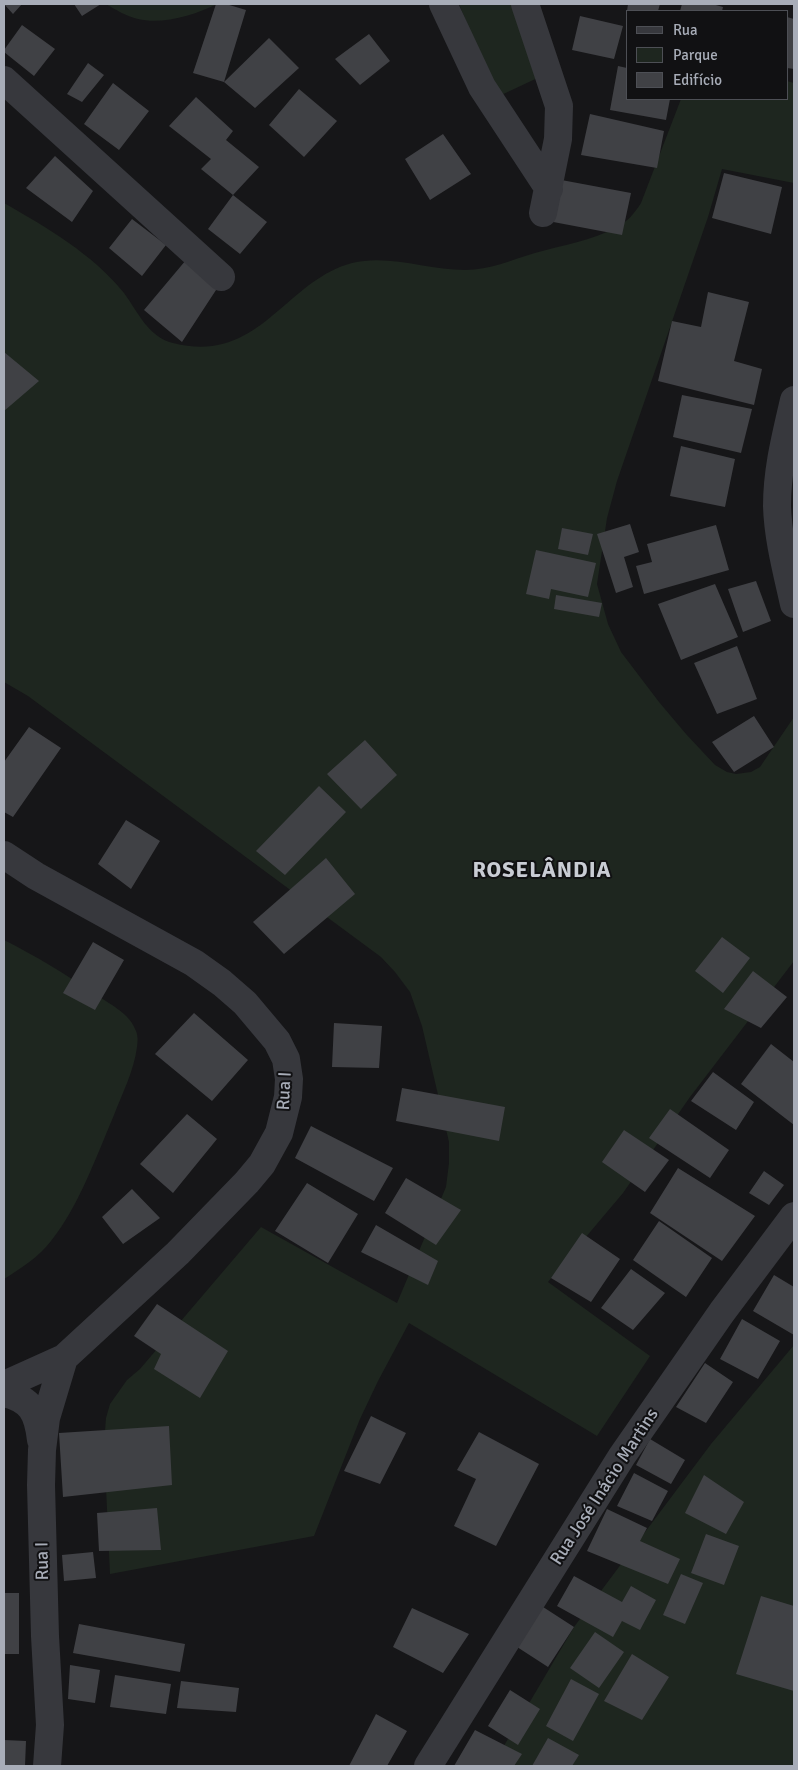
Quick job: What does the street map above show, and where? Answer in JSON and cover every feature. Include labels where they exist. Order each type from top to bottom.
[{"type":"street","points":[[443,4],[482,87],[546,201],[558,139],[559,106],[526,4]]},
{"type":"street","points":[[4,80],[221,277]]},
{"type":"street","points":[[794,400],[783,446],[778,478],[777,507],[780,535],[794,604]]},
{"type":"street","name":"Rua I","points":[[4,855],[36,876],[194,963],[222,982],[251,1009],[277,1041],[286,1059],[288,1079],[288,1097],[279,1133],[271,1150],[248,1182],[178,1253],[64,1358],[4,1385]]},
{"type":"street","name":"Rua José Inácio Martins","points":[[428,1766],[622,1456],[722,1312],[794,1216]]},
{"type":"street","name":"Rua I","points":[[47,1766],[50,1725],[45,1636],[41,1485],[42,1451],[46,1418],[64,1358]]},
{"type":"street","points":[[4,1393],[17,1396],[31,1407],[40,1424],[42,1451]]},
{"type":"green space","points":[[106,4],[217,4],[178,18],[147,21],[121,13]]},
{"type":"green space","points":[[459,4],[521,4],[546,74],[497,97]]},
{"type":"green space","points":[[788,81],[794,83],[794,183],[722,169],[708,217],[617,481],[607,518],[597,584],[608,624],[621,652],[659,702],[715,765],[727,772],[736,774],[751,772],[760,767],[794,717],[794,961],[690,1097],[623,1193],[548,1282],[650,1356],[597,1436],[409,1323],[360,1419],[314,1536],[110,1574],[104,1444],[106,1418],[110,1404],[127,1380],[140,1369],[261,1227],[397,1303],[446,1187],[449,1142],[422,1026],[410,992],[381,957],[28,696],[4,682],[4,203],[53,232],[99,266],[124,293],[150,330],[164,340],[173,343],[203,347],[228,342],[250,332],[308,286],[328,273],[352,263],[380,260],[474,270],[607,232],[628,220],[641,203],[681,100],[788,100]]},
{"type":"green space","points":[[4,940],[73,979],[118,1009],[132,1023],[138,1040],[127,1082],[94,1164],[70,1213],[61,1228],[41,1252],[23,1267],[4,1279]]},
{"type":"green space","points":[[794,1345],[794,1766],[492,1766],[574,1627],[711,1444]]},
{"type":"building","points":[[4,4],[22,4],[13,14]]},
{"type":"building","points":[[74,4],[101,4],[82,16]]},
{"type":"building","points":[[216,4],[226,4],[246,10],[224,82],[193,73]]},
{"type":"building","points":[[628,4],[660,4],[658,10],[627,10]]},
{"type":"building","points":[[682,4],[712,4],[723,7],[722,10],[680,10]]},
{"type":"building","points":[[580,16],[623,26],[614,59],[572,50]]},
{"type":"building","points":[[788,17],[794,19],[794,69],[788,68]]},
{"type":"building","points":[[22,25],[55,49],[34,76],[4,52]]},
{"type":"building","points":[[369,34],[390,61],[360,85],[335,59]]},
{"type":"building","points":[[269,38],[299,68],[255,108],[224,82]]},
{"type":"building","points":[[88,63],[104,75],[82,102],[67,94]]},
{"type":"building","points":[[618,66],[626,68],[626,100],[670,100],[666,120],[610,110]]},
{"type":"building","points":[[113,83],[149,111],[119,150],[84,124]]},
{"type":"building","points":[[299,89],[337,121],[304,157],[269,125]]},
{"type":"building","points":[[196,97],[233,131],[226,140],[259,167],[233,195],[201,169],[211,159],[169,126]]},
{"type":"building","points":[[590,114],[664,131],[657,168],[581,155]]},
{"type":"building","points":[[443,134],[471,174],[430,200],[405,159]]},
{"type":"building","points":[[55,156],[93,191],[72,222],[26,188]]},
{"type":"building","points":[[724,173],[782,187],[771,234],[712,218]]},
{"type":"building","points":[[556,179],[631,193],[622,235],[548,221]]},
{"type":"building","points":[[233,195],[267,222],[240,254],[208,229]]},
{"type":"building","points":[[132,219],[166,245],[142,276],[109,248]]},
{"type":"building","points":[[186,260],[218,287],[182,342],[144,310]]},
{"type":"building","points":[[708,292],[749,302],[734,361],[762,369],[754,405],[658,381],[672,321],[701,327]]},
{"type":"building","points":[[4,352],[39,381],[4,411]]},
{"type":"building","points":[[682,395],[752,409],[741,453],[673,437]]},
{"type":"building","points":[[681,446],[735,459],[725,507],[670,496]]},
{"type":"building","points":[[630,524],[639,552],[624,557],[633,587],[616,593],[597,534]]},
{"type":"building","points":[[716,525],[729,570],[644,594],[636,566],[652,562],[647,544]]},
{"type":"building","points":[[562,528],[593,534],[588,555],[558,549]]},
{"type":"building","points":[[536,550],[596,563],[588,597],[551,589],[549,599],[526,594]]},
{"type":"building","points":[[756,581],[771,621],[743,632],[728,589]]},
{"type":"building","points":[[715,584],[738,637],[681,660],[658,604]]},
{"type":"building","points":[[556,595],[602,603],[599,617],[554,609]]},
{"type":"building","points":[[737,646],[757,699],[717,714],[694,663]]},
{"type":"building","points":[[754,716],[774,747],[734,772],[712,742]]},
{"type":"building","points":[[29,727],[61,748],[13,817],[4,812],[4,762]]},
{"type":"building","points":[[365,740],[397,775],[361,809],[327,774]]},
{"type":"building","points":[[319,786],[346,812],[285,875],[256,851]]},
{"type":"building","points":[[126,820],[160,841],[131,889],[98,864]]},
{"type":"building","points":[[326,858],[355,894],[284,954],[253,922]]},
{"type":"building","points":[[722,937],[750,958],[723,993],[695,971]]},
{"type":"building","points":[[93,942],[124,960],[95,1010],[63,993]]},
{"type":"building","points":[[753,971],[787,997],[761,1028],[724,1009]]},
{"type":"building","points":[[194,1013],[248,1060],[212,1101],[155,1054]]},
{"type":"building","points":[[334,1023],[382,1026],[379,1068],[332,1067]]},
{"type":"building","points":[[771,1044],[794,1062],[794,1125],[741,1084]]},
{"type":"building","points":[[713,1072],[754,1102],[736,1130],[691,1101]]},
{"type":"building","points":[[402,1088],[505,1107],[499,1141],[396,1121]]},
{"type":"building","points":[[670,1109],[729,1150],[710,1178],[649,1138]]},
{"type":"building","points":[[187,1114],[217,1139],[173,1193],[140,1164]]},
{"type":"building","points":[[311,1126],[393,1168],[374,1201],[295,1158]]},
{"type":"building","points":[[624,1130],[669,1160],[645,1192],[602,1162]]},
{"type":"building","points":[[678,1168],[755,1216],[722,1261],[650,1213]]},
{"type":"building","points":[[764,1171],[784,1185],[769,1205],[749,1193]]},
{"type":"building","points":[[406,1178],[461,1210],[436,1245],[385,1213]]},
{"type":"building","points":[[307,1183],[358,1214],[328,1263],[275,1231]]},
{"type":"building","points":[[132,1189],[160,1218],[123,1244],[102,1217]]},
{"type":"building","points":[[659,1221],[712,1258],[686,1297],[633,1260]]},
{"type":"building","points":[[376,1225],[438,1261],[428,1285],[361,1252]]},
{"type":"building","points":[[582,1233],[620,1259],[591,1302],[551,1278]]},
{"type":"building","points":[[631,1269],[665,1293],[633,1330],[601,1308]]},
{"type":"building","points":[[774,1275],[794,1287],[794,1335],[753,1311]]},
{"type":"building","points":[[157,1304],[228,1351],[200,1398],[154,1369],[161,1354],[134,1336]]},
{"type":"building","points":[[742,1319],[780,1341],[758,1379],[720,1359]]},
{"type":"building","points":[[705,1363],[733,1382],[706,1423],[676,1407]]},
{"type":"building","points":[[371,1416],[406,1433],[380,1484],[344,1471]]},
{"type":"building","points":[[169,1426],[172,1485],[63,1497],[59,1433]]},
{"type":"building","points":[[479,1432],[539,1464],[496,1546],[454,1526],[476,1479],[457,1470]]},
{"type":"building","points":[[650,1439],[685,1460],[671,1484],[636,1465]]},
{"type":"building","points":[[634,1473],[668,1491],[652,1521],[617,1506]]},
{"type":"building","points":[[704,1475],[744,1502],[726,1534],[685,1513]]},
{"type":"building","points":[[157,1508],[161,1550],[99,1551],[97,1513]]},
{"type":"building","points":[[607,1509],[647,1528],[640,1541],[680,1559],[668,1584],[587,1551]]},
{"type":"building","points":[[706,1534],[739,1546],[724,1585],[691,1573]]},
{"type":"building","points":[[93,1552],[96,1578],[64,1581],[62,1555]]},
{"type":"building","points":[[681,1574],[703,1583],[685,1624],[663,1615]]},
{"type":"building","points":[[574,1576],[622,1602],[631,1586],[656,1600],[640,1630],[622,1621],[613,1637],[557,1606]]},
{"type":"building","points":[[4,1593],[19,1593],[19,1654],[4,1654]]},
{"type":"building","points":[[761,1596],[794,1606],[794,1691],[736,1674]]},
{"type":"building","points":[[540,1605],[574,1627],[548,1667],[514,1645]]},
{"type":"building","points":[[412,1608],[469,1634],[443,1673],[393,1647]]},
{"type":"building","points":[[79,1624],[185,1644],[180,1672],[73,1653]]},
{"type":"building","points":[[595,1632],[624,1652],[599,1688],[570,1668]]},
{"type":"building","points":[[632,1654],[669,1677],[642,1720],[604,1701]]},
{"type":"building","points":[[70,1665],[100,1670],[95,1703],[68,1699]]},
{"type":"building","points":[[115,1675],[171,1684],[166,1714],[110,1707]]},
{"type":"building","points":[[571,1679],[599,1694],[573,1741],[546,1726]]},
{"type":"building","points":[[181,1681],[239,1688],[236,1712],[177,1708]]},
{"type":"building","points":[[510,1690],[540,1709],[518,1745],[488,1726]]},
{"type":"building","points":[[376,1714],[407,1731],[387,1766],[349,1766]]},
{"type":"building","points":[[475,1730],[522,1754],[514,1766],[454,1766]]},
{"type":"building","points":[[548,1738],[579,1755],[572,1766],[532,1766]]},
{"type":"building","points":[[4,1740],[26,1741],[25,1766],[4,1766]]},
{"type":"district","name":"ROSELÂNDIA","points":[[542,871]]}]
